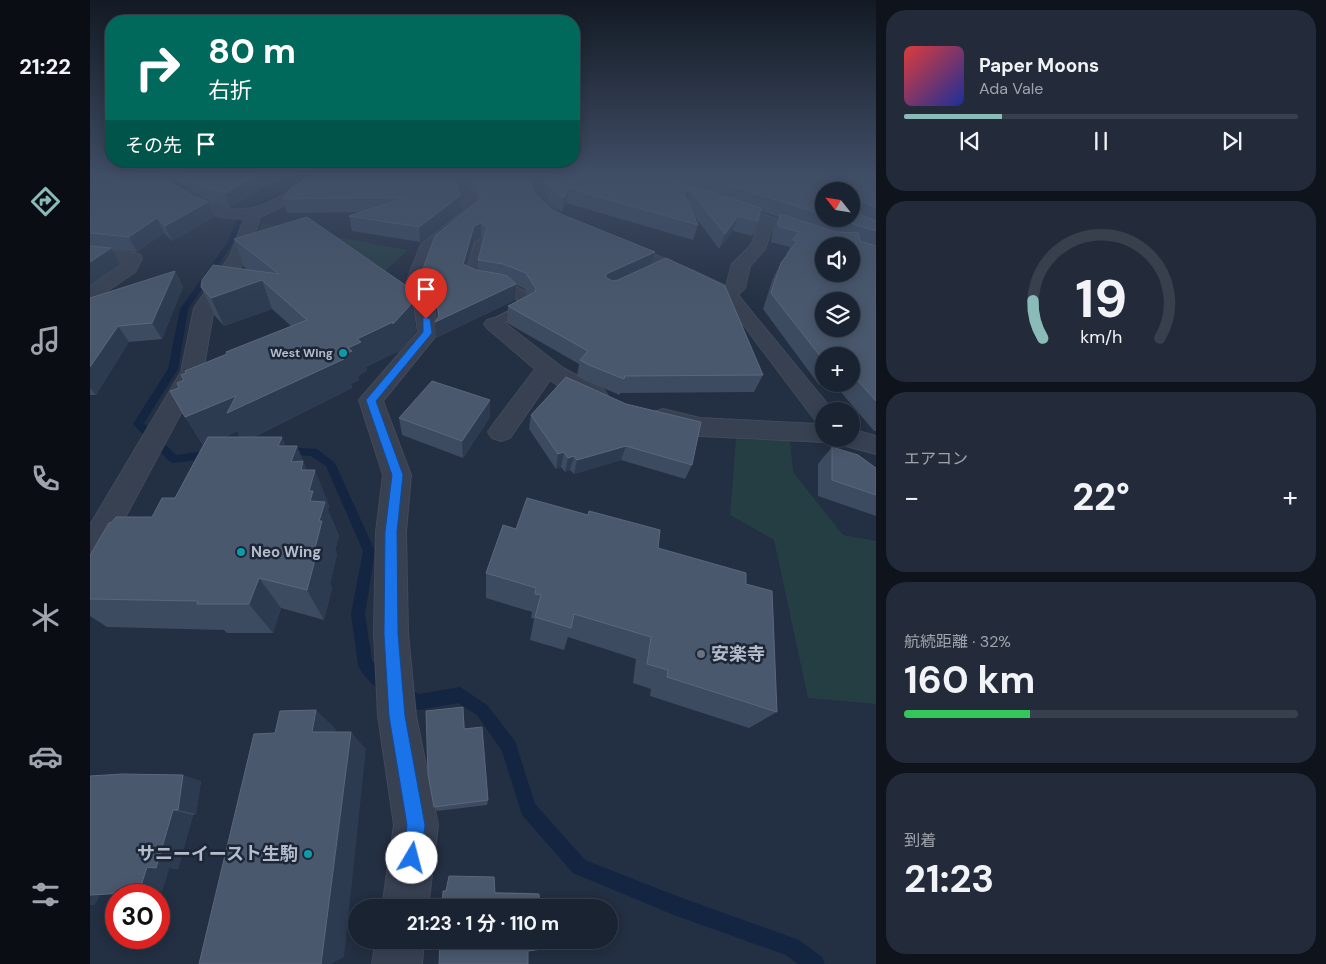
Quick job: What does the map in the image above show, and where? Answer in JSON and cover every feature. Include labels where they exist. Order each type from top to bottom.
[{"type":"street","points":[[90,544],[100,533],[192,372],[204,308],[239,256],[251,220]]},
{"type":"street","points":[[406,899],[416,825],[397,716],[391,634],[391,532],[397,475],[371,400],[428,333],[424,306],[414,285],[427,248],[461,220]]},
{"type":"street","points":[[558,220],[566,225]]},
{"type":"street","points":[[727,294],[736,288],[742,264],[757,249],[762,240],[765,220],[816,237]]},
{"type":"street","points":[[600,239],[657,269],[727,294],[815,405]]},
{"type":"street","points":[[90,254],[133,258],[129,268],[90,294]]},
{"type":"street","points":[[494,324],[546,369],[576,388],[613,403]]},
{"type":"street","points":[[501,432],[546,369]]},
{"type":"street","points":[[640,413],[700,427],[815,433]]},
{"type":"street","points":[[860,441],[876,445]]},
{"type":"street","points":[[397,964],[399,949]]},
{"type":"lane","points":[[480,243],[470,278],[498,283],[520,293],[527,306],[494,324]]},
{"type":"green space","points":[[262,223],[408,250],[382,274],[250,247]]},
{"type":"green space","points":[[736,439],[790,441],[793,472],[843,535],[876,541],[876,704],[808,698],[774,540],[730,515]]},
{"type":"building","points":[[90,220],[154,220],[129,237],[90,233]]},
{"type":"building","points":[[159,220],[176,220],[165,226]]},
{"type":"building","points":[[297,220],[311,220],[408,287],[410,283],[412,303],[393,324],[393,322],[357,339],[361,342],[348,348],[352,351],[340,356],[344,359],[227,413],[236,396],[185,417],[170,391],[179,388],[177,383],[184,380],[181,375],[186,373],[185,371],[227,354],[226,352],[307,320],[262,280],[211,298],[201,287],[202,280],[213,265],[279,274],[234,239]]},
{"type":"building","points":[[374,220],[428,220],[419,227]]},
{"type":"building","points":[[454,220],[575,220],[655,252],[606,274],[606,278],[613,281],[618,280],[666,258],[725,286],[763,375],[625,376],[624,379],[589,365],[580,360],[588,351],[508,306],[535,292],[536,289],[526,273],[503,264],[478,260],[487,227],[481,223],[474,226],[463,264],[476,270],[507,276],[516,284],[435,322],[439,316],[435,289],[423,269],[435,236]]},
{"type":"building","points":[[680,220],[696,220],[698,225]]},
{"type":"building","points":[[714,220],[735,220],[725,234]]},
{"type":"building","points":[[779,220],[799,220],[815,225],[815,228],[824,228],[836,232],[858,233],[859,237],[815,237],[815,282],[860,282],[860,241],[876,246],[876,401],[860,383],[860,347],[815,347],[815,349],[771,293],[781,263],[797,241],[793,240],[799,232],[778,226]]},
{"type":"building","points":[[860,220],[876,221],[876,231],[860,226]]},
{"type":"building","points":[[90,246],[111,248],[90,262]]},
{"type":"building","points":[[175,271],[152,323],[118,326],[90,367],[90,298]]},
{"type":"building","points":[[566,377],[626,404],[701,422],[692,465],[626,446],[577,460],[574,456],[568,458],[564,452],[558,454],[531,415]]},
{"type":"building","points":[[432,381],[490,400],[462,441],[399,418]]},
{"type":"building","points":[[208,437],[282,437],[278,446],[297,446],[291,462],[303,461],[301,470],[315,470],[309,491],[313,491],[310,501],[325,502],[319,521],[322,521],[313,556],[316,556],[307,590],[259,578],[249,604],[197,604],[198,601],[90,599],[90,555],[109,523],[116,517],[152,517],[162,498],[175,498]]},
{"type":"building","points":[[832,447],[858,455],[876,468],[876,495],[832,480]]},
{"type":"building","points":[[527,498],[588,515],[589,511],[660,530],[658,548],[746,573],[746,584],[772,591],[777,712],[667,677],[668,670],[647,664],[651,637],[574,614],[571,628],[535,617],[541,595],[535,594],[536,588],[486,573],[503,525],[516,529]]},
{"type":"building","points":[[463,707],[464,729],[482,727],[488,800],[434,807],[428,774],[426,711]]},
{"type":"building","name":"サニーイースト生駒","points":[[316,710],[312,732],[351,732],[321,964],[199,964],[254,734],[275,733],[280,711]]},
{"type":"building","points":[[122,774],[183,775],[178,810],[173,810],[156,868],[147,867],[142,884],[105,884],[105,894],[90,895],[90,776]]},
{"type":"building","points":[[449,876],[494,877],[495,893],[539,894],[539,899],[443,899],[443,891],[446,891]]},
{"type":"building","points":[[440,949],[542,949],[528,951],[528,964],[439,964]]},
{"type":"waterway","points":[[211,454],[174,459],[138,424],[173,369],[184,309],[230,243],[239,220]]},
{"type":"waterway","points":[[285,451],[313,452],[330,463],[369,551],[358,614],[365,665],[386,686]]},
{"type":"waterway","points":[[402,694],[418,702],[460,695],[482,710],[509,747],[528,809],[579,867],[674,905],[792,947],[815,964]]},
{"type":"place","name":"West Wing","points":[[343,353]]},
{"type":"place","name":"Neo Wing","points":[[241,552]]},
{"type":"place","name":"安楽寺","points":[[701,654]]},
{"type":"place","name":"サニーイースト生駒","points":[[308,854]]},
{"type":"route","points":[[412,858],[416,825],[397,716],[391,634],[391,532],[397,475],[371,400],[428,333],[426,319]]}]
